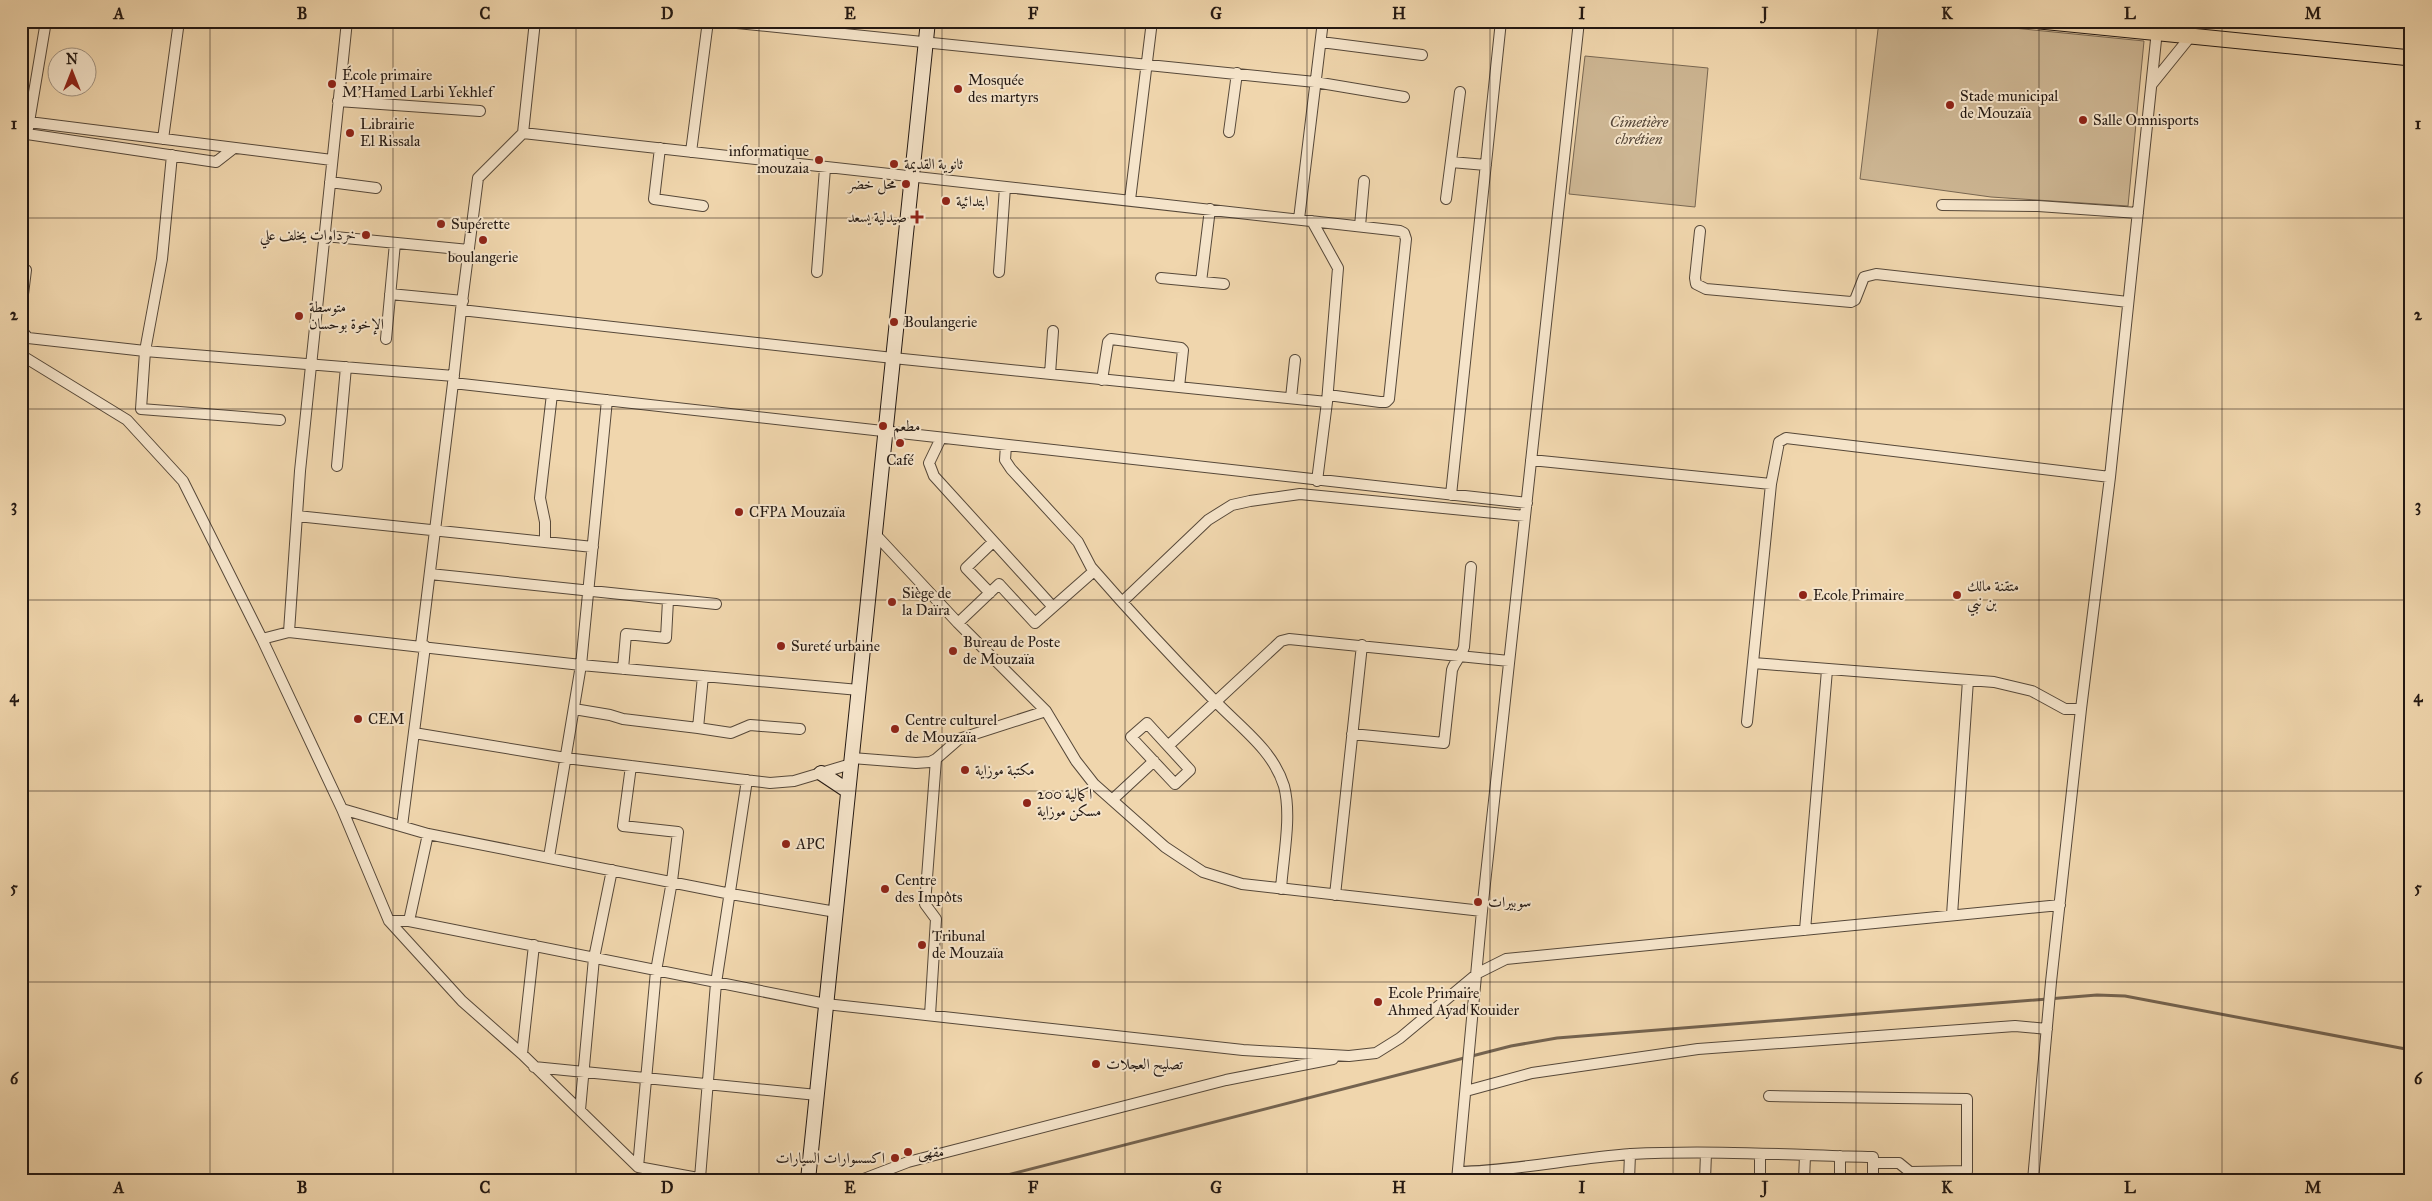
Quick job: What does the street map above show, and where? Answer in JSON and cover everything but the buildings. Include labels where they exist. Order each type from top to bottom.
[{"type":"main road","points":[[808,1180],[928,21]]},
{"type":"main road","points":[[2040,21],[2157,28],[2190,37],[2411,58]]},
{"type":"main road","points":[[822,773],[848,791]]},
{"type":"street","points":[[46,21],[26,121],[27,134],[216,162],[234,148]]},
{"type":"street","points":[[163,139],[179,21]]},
{"type":"street","points":[[289,632],[297,516],[347,21]]},
{"type":"street","points":[[402,826],[414,732],[435,530],[478,178],[523,133],[535,21]]},
{"type":"street","points":[[691,152],[708,21]]},
{"type":"street","points":[[717,21],[1237,73],[1315,82],[1404,98]]},
{"type":"street","points":[[1130,200],[1152,21]]},
{"type":"street","points":[[1299,220],[1323,21]]},
{"type":"street","points":[[1451,495],[1502,21]]},
{"type":"street","points":[[1457,1176],[1478,973],[1482,912],[1579,21]]},
{"type":"street","points":[[2033,1180],[2051,982],[2081,709],[2110,477],[2157,28]]},
{"type":"street","points":[[2151,85],[2190,37]]},
{"type":"street","points":[[1321,42],[1422,55]]},
{"type":"street","points":[[1229,132],[1237,73]]},
{"type":"street","points":[[1446,199],[1460,92]]},
{"type":"street","points":[[338,101],[480,111]]},
{"type":"street","points":[[26,121],[332,160]]},
{"type":"street","points":[[390,294],[462,305],[893,358],[1102,380],[1291,398],[1327,398],[1380,402],[1386,402],[1389,399],[1406,240],[1404,233],[1400,231],[523,133]]},
{"type":"street","points":[[660,148],[654,199],[703,206]]},
{"type":"street","points":[[172,155],[162,258],[145,350],[140,409],[280,420]]},
{"type":"street","points":[[1451,162],[1486,165]]},
{"type":"street","points":[[817,272],[825,168]]},
{"type":"street","points":[[1360,226],[1364,181]]},
{"type":"street","points":[[330,182],[376,188]]},
{"type":"street","points":[[999,272],[1005,187]]},
{"type":"street","points":[[1942,205],[2038,206],[2138,213]]},
{"type":"street","points":[[1201,282],[1210,209]]},
{"type":"street","points":[[1312,221],[1338,268],[1327,398],[1317,481]]},
{"type":"street","points":[[1700,231],[1695,278],[1696,284],[1706,289],[1851,302],[1856,300],[1864,276],[1876,274],[2128,302]]},
{"type":"street","points":[[325,236],[469,250]]},
{"type":"street","points":[[386,340],[395,243]]},
{"type":"street","points":[[21,310],[26,270]]},
{"type":"street","points":[[1161,278],[1224,284]]},
{"type":"street","points":[[21,330],[28,338],[346,367],[552,394],[1527,503]]},
{"type":"street","points":[[1050,374],[1054,331]]},
{"type":"street","points":[[1102,380],[1108,342],[1111,339],[1180,348],[1183,350],[1179,387]]},
{"type":"street","points":[[21,355],[127,420],[182,481],[262,638],[342,809],[389,921],[462,1001],[522,1054],[638,1167],[705,1179],[708,1083],[716,983],[747,780]]},
{"type":"street","points":[[1291,398],[1295,360]]},
{"type":"street","points":[[336,466],[346,367]]},
{"type":"street","points":[[545,542],[545,522],[540,498],[552,394]]},
{"type":"street","points":[[549,857],[581,665],[607,400]]},
{"type":"street","points":[[941,438],[929,463],[930,469],[993,542],[1053,607]]},
{"type":"street","points":[[1747,722],[1771,484],[1779,442],[1786,438],[2110,477]]},
{"type":"street","points":[[1006,446],[1005,460],[1011,469],[1078,542],[1094,571],[1216,702],[1267,752],[1278,770],[1284,788],[1287,809],[1281,889]]},
{"type":"street","points":[[1531,460],[1771,484]]},
{"type":"street","points":[[1122,602],[1208,520],[1226,508],[1250,501],[1311,494],[1525,516]]},
{"type":"street","points":[[297,516],[593,547]]},
{"type":"street","points":[[875,534],[958,623],[1046,711],[1080,767],[1112,800],[1165,847],[1203,872],[1242,884],[1482,912]]},
{"type":"street","points":[[990,593],[966,568],[993,542]]},
{"type":"street","points":[[1352,734],[1444,743],[1452,670],[1454,664],[1461,657],[1464,647],[1471,567]]},
{"type":"street","points":[[958,623],[999,584],[1035,623],[1094,571]]},
{"type":"street","points":[[430,574],[716,604]]},
{"type":"street","points":[[623,669],[626,634],[666,638],[668,600]]},
{"type":"street","points":[[262,638],[289,632],[581,665],[859,690]]},
{"type":"street","points":[[1168,746],[1281,641],[1297,638],[1510,661]]},
{"type":"street","points":[[1335,895],[1362,646]]},
{"type":"street","points":[[1753,663],[1968,680],[2015,686],[2032,691],[2065,709],[2081,709]]},
{"type":"street","points":[[1805,930],[1827,670]]},
{"type":"street","points":[[698,728],[703,676]]},
{"type":"street","points":[[1952,915],[1968,680]]},
{"type":"street","points":[[574,709],[610,715],[622,720],[731,733],[750,725],[800,729]]},
{"type":"street","points":[[414,732],[566,758],[747,780],[786,782],[822,773],[852,761],[916,763],[936,759],[959,739],[1046,711]]},
{"type":"street","points":[[1147,723],[1190,770],[1175,784],[1154,761],[1131,737],[1147,723]]},
{"type":"street","points":[[930,1015],[936,919],[925,904],[936,759]]},
{"type":"street","points":[[1112,800],[1154,761]]},
{"type":"street","points":[[631,766],[623,826],[678,832],[672,881],[656,970],[638,1167]]},
{"type":"street","points":[[342,809],[428,834],[731,894],[836,912]]},
{"type":"street","points":[[409,921],[428,834]]},
{"type":"street","points":[[580,1110],[594,958],[612,870]]},
{"type":"street","points":[[861,1180],[908,1162],[1226,1080],[1349,1056],[1376,1053],[1400,1038],[1478,973],[1506,959],[2060,905]]},
{"type":"street","points":[[389,921],[409,921],[826,1004],[1243,1050],[1349,1056]]},
{"type":"street","points":[[522,1054],[534,945]]},
{"type":"street","points":[[1466,1091],[1532,1073],[1698,1049],[2015,1026],[2047,1029]]},
{"type":"street","points":[[534,1066],[817,1095]]},
{"type":"street","points":[[1769,1096],[1967,1099],[1967,1175],[1910,1172],[1899,1163],[1873,1163]]},
{"type":"street","points":[[1457,1176],[1630,1154],[1706,1153],[1873,1157],[1873,1180]]},
{"type":"street","points":[[1705,1180],[1706,1153]]},
{"type":"street","points":[[1628,1180],[1630,1154]]},
{"type":"street","points":[[1760,1154],[1760,1180]]},
{"type":"street","points":[[1804,1180],[1805,1156]]},
{"type":"street","points":[[1840,1156],[1840,1180]]},
{"type":"street","points":[[1457,1176],[1470,1180]]},
{"type":"green space","points":[[1879,21],[1943,21],[2144,41],[2128,206],[1991,197],[1860,179]]},
{"type":"green space","name":"Cimetière chrétien","points":[[1585,56],[1708,68],[1695,207],[1569,194]]},
{"type":"waterway","points":[[988,1180],[1511,1046],[1557,1038],[2097,995],[2125,996],[2411,1050]]},
{"type":"place","name":"École primaire M'Hamed Larbi Yekhlef","points":[[332,84]]},
{"type":"place","name":"Mosquée des martyrs","points":[[958,89]]},
{"type":"place","name":"Stade municipal de Mouzaïa","points":[[1950,105]]},
{"type":"place","name":"Salle Omnisports","points":[[2083,120]]},
{"type":"place","name":"Librairie El Rissala","points":[[350,133]]},
{"type":"place","name":"informatique mouzaia","points":[[819,160]]},
{"type":"place","name":"ثانوية القديمة","points":[[894,164]]},
{"type":"place","name":"محل خضر","points":[[906,184]]},
{"type":"place","name":"ابتدائية","points":[[946,201]]},
{"type":"place","name":"صيدلية يسعد","points":[[917,217]]},
{"type":"place","name":"Supérette","points":[[441,224]]},
{"type":"place","name":"خرداوات يخلف علي","points":[[366,235]]},
{"type":"place","name":"boulangerie","points":[[483,240]]},
{"type":"place","name":"متوسطة الإخوة بوحسان","points":[[299,316]]},
{"type":"place","name":"Boulangerie","points":[[894,322]]},
{"type":"place","name":"مطعم","points":[[883,426]]},
{"type":"place","name":"Café","points":[[900,443]]},
{"type":"place","name":"CFPA Mouzaïa","points":[[739,512]]},
{"type":"place","name":"Ecole Primaire","points":[[1803,595]]},
{"type":"place","name":"متقنة مالك بن نبي","points":[[1957,595]]},
{"type":"place","name":"Siège de la Daïra","points":[[892,602]]},
{"type":"place","name":"Sureté urbaine","points":[[781,646]]},
{"type":"place","name":"Bureau de Poste de Mouzaïa","points":[[953,651]]},
{"type":"place","name":"CEM","points":[[358,719]]},
{"type":"place","name":"Centre culturel de Mouzaïa","points":[[895,729]]},
{"type":"place","name":"مكتبة موزاية","points":[[965,770]]},
{"type":"place","name":"اكمالية 200 مسكن موزاية","points":[[1027,803]]},
{"type":"place","name":"APC","points":[[786,844]]},
{"type":"place","name":"Centre des Impôts","points":[[885,889]]},
{"type":"place","name":"سوبيرات","points":[[1478,902]]},
{"type":"place","name":"Tribunal de Mouzaïa","points":[[922,945]]},
{"type":"place","name":"Ecole Primaire Ahmed Ayad Kouider","points":[[1378,1002]]},
{"type":"place","name":"تصليح العجلات","points":[[1096,1064]]},
{"type":"place","name":"مقهى","points":[[908,1152]]},
{"type":"place","name":"اكسسوارات السيارات","points":[[895,1158]]}]
